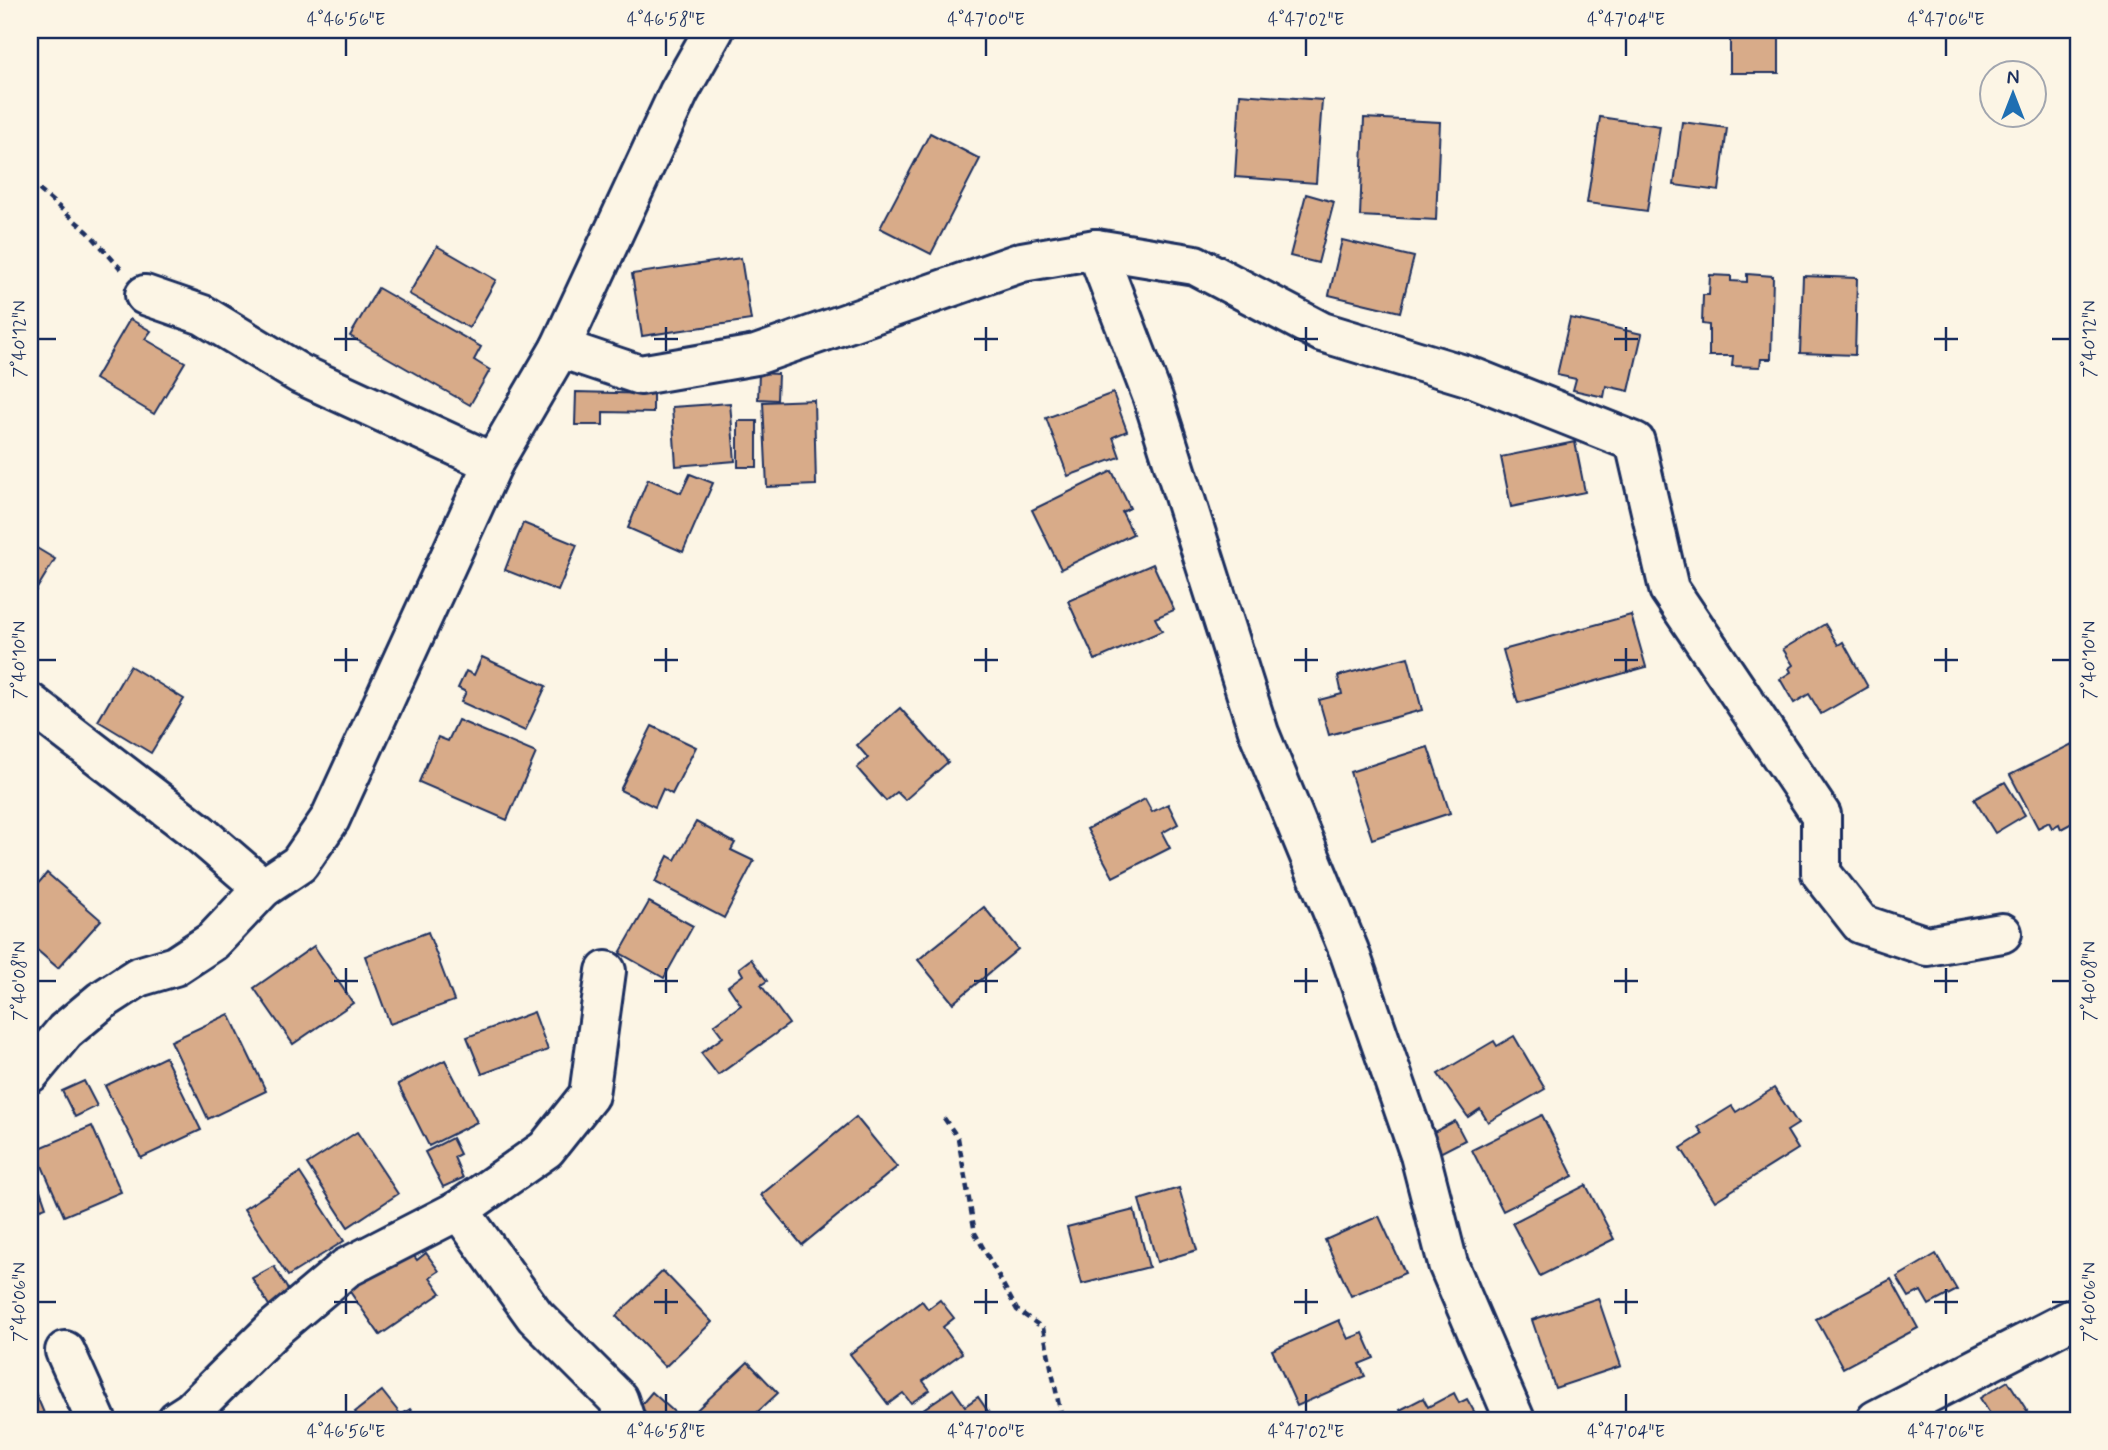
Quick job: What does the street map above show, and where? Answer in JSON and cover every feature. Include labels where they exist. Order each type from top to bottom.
[{"type":"street","points":[[30,1073],[65,1031],[101,1001],[138,976],[175,966],[213,941],[263,888],[299,864],[330,819],[493,463],[559,348],[679,92],[714,30]]},
{"type":"street","points":[[559,348],[640,375],[756,355],[1022,262],[1096,249],[1195,265],[1322,332],[1474,378],[1635,442],[1669,589],[1821,815],[1821,873],[1861,924],[1927,946],[2002,933]]},
{"type":"street","points":[[1096,249],[1153,398],[1259,733],[1349,951],[1420,1155],[1448,1264],[1515,1420]]},
{"type":"street","points":[[145,295],[203,315],[300,374],[493,463]]},
{"type":"street","points":[[30,703],[198,832],[263,888]]},
{"type":"street","points":[[177,1420],[191,1411],[275,1328],[346,1268],[459,1210],[546,1149],[589,1095],[606,971]]},
{"type":"street","points":[[459,1210],[535,1316],[618,1399],[625,1420]]},
{"type":"street","points":[[1876,1420],[2078,1316]]},
{"type":"street","points":[[65,1351],[96,1420]]},
{"type":"path","points":[[30,182],[88,232],[145,295]]},
{"type":"path","points":[[944,1118],[958,1138],[975,1233],[1017,1310],[1044,1328],[1062,1420]]},
{"type":"building","points":[[1730,30],[1779,30],[1779,73],[1730,73]]},
{"type":"building","points":[[1240,94],[1322,100],[1316,183],[1235,177]]},
{"type":"building","points":[[1600,117],[1660,126],[1647,211],[1587,203]]},
{"type":"building","points":[[1364,118],[1440,122],[1436,220],[1360,216]]},
{"type":"building","points":[[1682,122],[1727,128],[1719,191],[1674,185]]},
{"type":"building","points":[[930,133],[980,159],[931,254],[880,228]]},
{"type":"building","points":[[1306,194],[1334,202],[1318,263],[1290,256]]},
{"type":"building","points":[[1342,240],[1414,257],[1400,312],[1329,295]]},
{"type":"building","points":[[437,246],[496,280],[469,328],[409,294]]},
{"type":"building","points":[[741,258],[751,320],[642,336],[632,274]]},
{"type":"building","points":[[1747,274],[1773,276],[1771,359],[1761,359],[1760,367],[1732,366],[1733,356],[1709,356],[1709,325],[1702,324],[1703,295],[1709,295],[1710,275],[1731,276],[1731,281],[1747,282]]},
{"type":"building","points":[[1803,276],[1857,278],[1855,355],[1800,353]]},
{"type":"building","points":[[378,288],[481,347],[474,360],[490,370],[470,405],[350,336]]},
{"type":"building","points":[[1570,318],[1642,334],[1629,391],[1606,386],[1604,397],[1573,390],[1576,379],[1557,375]]},
{"type":"building","points":[[130,319],[151,331],[145,339],[185,362],[154,414],[95,379]]},
{"type":"building","points":[[759,373],[778,374],[777,400],[758,399]]},
{"type":"building","points":[[576,392],[653,394],[653,413],[603,412],[603,425],[575,425]]},
{"type":"building","points":[[1113,393],[1127,431],[1113,437],[1120,457],[1068,476],[1046,418]]},
{"type":"building","points":[[814,400],[816,485],[767,487],[763,402]]},
{"type":"building","points":[[730,403],[735,461],[676,466],[672,407]]},
{"type":"building","points":[[738,421],[757,421],[757,467],[738,467]]},
{"type":"building","points":[[1575,442],[1585,492],[1511,507],[1501,457]]},
{"type":"building","points":[[1112,471],[1130,508],[1122,512],[1133,534],[1061,569],[1032,510]]},
{"type":"building","points":[[690,474],[713,483],[683,552],[628,528],[648,479],[681,493]]},
{"type":"building","points":[[523,523],[577,545],[558,591],[505,570]]},
{"type":"building","points":[[30,544],[55,559],[30,600]]},
{"type":"building","points":[[1153,564],[1174,610],[1155,618],[1162,631],[1095,660],[1068,601]]},
{"type":"building","points":[[1631,615],[1646,667],[1518,703],[1503,650]]},
{"type":"building","points":[[1825,624],[1838,645],[1843,642],[1868,687],[1821,714],[1809,694],[1794,703],[1780,679],[1791,672],[1789,668],[1793,665],[1783,649]]},
{"type":"building","points":[[482,657],[546,686],[525,731],[461,702],[466,692],[458,688],[466,671],[474,675]]},
{"type":"building","points":[[1408,657],[1422,710],[1329,735],[1319,700],[1342,694],[1338,676]]},
{"type":"building","points":[[130,666],[184,699],[151,753],[98,721]]},
{"type":"building","points":[[900,708],[948,762],[905,800],[897,792],[886,801],[857,768],[868,758],[857,745]]},
{"type":"building","points":[[458,720],[536,753],[507,820],[419,782],[438,737],[448,741]]},
{"type":"building","points":[[652,726],[696,747],[672,794],[663,789],[655,807],[620,790]]},
{"type":"building","points":[[2072,744],[2078,756],[2078,820],[2061,829],[2059,824],[2052,828],[2049,822],[2038,828],[2010,775]]},
{"type":"building","points":[[1428,747],[1450,813],[1372,839],[1350,772]]},
{"type":"building","points":[[2005,782],[2025,815],[1995,833],[1974,799]]},
{"type":"building","points":[[1145,799],[1152,812],[1168,804],[1178,824],[1162,833],[1170,848],[1113,877],[1087,829]]},
{"type":"building","points":[[696,822],[735,843],[731,850],[754,861],[724,918],[655,882],[668,856],[675,860]]},
{"type":"building","points":[[47,873],[101,920],[58,968],[30,944],[30,893]]},
{"type":"building","points":[[649,902],[693,926],[664,978],[620,953]]},
{"type":"building","points":[[984,907],[1018,949],[953,1003],[918,960]]},
{"type":"building","points":[[428,932],[454,1001],[390,1024],[365,956]]},
{"type":"building","points":[[314,946],[353,1003],[293,1044],[254,988]]},
{"type":"building","points":[[751,959],[767,981],[761,985],[789,1024],[718,1075],[701,1053],[723,1037],[714,1025],[741,1005],[728,986],[743,975],[739,968]]},
{"type":"building","points":[[534,1012],[548,1050],[482,1074],[467,1037]]},
{"type":"building","points":[[229,1014],[266,1091],[208,1119],[171,1041]]},
{"type":"building","points":[[1514,1036],[1545,1089],[1488,1122],[1480,1109],[1468,1117],[1438,1074],[1494,1041],[1497,1046]]},
{"type":"building","points":[[165,1057],[201,1130],[141,1158],[105,1086]]},
{"type":"building","points":[[445,1060],[477,1122],[429,1146],[398,1084]]},
{"type":"building","points":[[84,1081],[97,1106],[75,1117],[62,1091]]},
{"type":"building","points":[[1774,1088],[1798,1124],[1787,1131],[1798,1149],[1715,1201],[1681,1148],[1703,1134],[1698,1127],[1732,1106],[1736,1112]]},
{"type":"building","points":[[1542,1115],[1573,1176],[1503,1211],[1472,1150]]},
{"type":"building","points":[[856,1117],[897,1167],[802,1245],[761,1195]]},
{"type":"building","points":[[1455,1121],[1465,1140],[1438,1154],[1428,1135]]},
{"type":"building","points":[[92,1126],[121,1192],[64,1216],[35,1150]]},
{"type":"building","points":[[357,1132],[398,1194],[348,1227],[307,1164]]},
{"type":"building","points":[[452,1138],[460,1154],[454,1157],[463,1178],[443,1187],[425,1152]]},
{"type":"building","points":[[30,1161],[46,1207],[30,1213]]},
{"type":"building","points":[[300,1173],[344,1241],[288,1276],[244,1209]]},
{"type":"building","points":[[1586,1185],[1614,1239],[1540,1276],[1512,1223]]},
{"type":"building","points":[[1179,1188],[1197,1250],[1157,1262],[1139,1200]]},
{"type":"building","points":[[1134,1210],[1149,1267],[1082,1284],[1067,1227]]},
{"type":"building","points":[[1379,1216],[1405,1273],[1351,1296],[1325,1240]]},
{"type":"building","points":[[406,1245],[417,1260],[426,1253],[439,1271],[430,1277],[441,1293],[380,1335],[346,1286]]},
{"type":"building","points":[[1936,1254],[1957,1290],[1929,1305],[1921,1291],[1909,1297],[1897,1277]]},
{"type":"building","points":[[274,1266],[291,1295],[270,1307],[252,1278]]},
{"type":"building","points":[[663,1271],[712,1322],[665,1367],[616,1316]]},
{"type":"building","points":[[1891,1279],[1918,1328],[1843,1368],[1816,1319]]},
{"type":"building","points":[[1598,1298],[1621,1366],[1555,1388],[1532,1320]]},
{"type":"building","points":[[940,1300],[954,1318],[943,1327],[962,1353],[923,1381],[930,1390],[911,1403],[903,1393],[888,1404],[850,1354],[922,1301],[928,1309]]},
{"type":"building","points":[[1339,1320],[1348,1339],[1363,1333],[1374,1358],[1359,1364],[1365,1376],[1297,1406],[1272,1350]]},
{"type":"building","points":[[748,1362],[778,1393],[749,1420],[686,1420]]},
{"type":"building","points":[[2008,1381],[2033,1420],[1994,1420],[1980,1398]]},
{"type":"building","points":[[32,1385],[47,1420],[30,1420]]},
{"type":"building","points":[[953,1389],[965,1406],[978,1397],[994,1420],[907,1420]]},
{"type":"building","points":[[382,1391],[401,1415],[410,1409],[419,1420],[361,1420],[355,1412]]},
{"type":"building","points":[[652,1392],[682,1419],[646,1420],[636,1411]]},
{"type":"building","points":[[1454,1393],[1459,1403],[1467,1399],[1479,1420],[1403,1420],[1405,1419],[1400,1410],[1423,1398],[1428,1407]]}]
